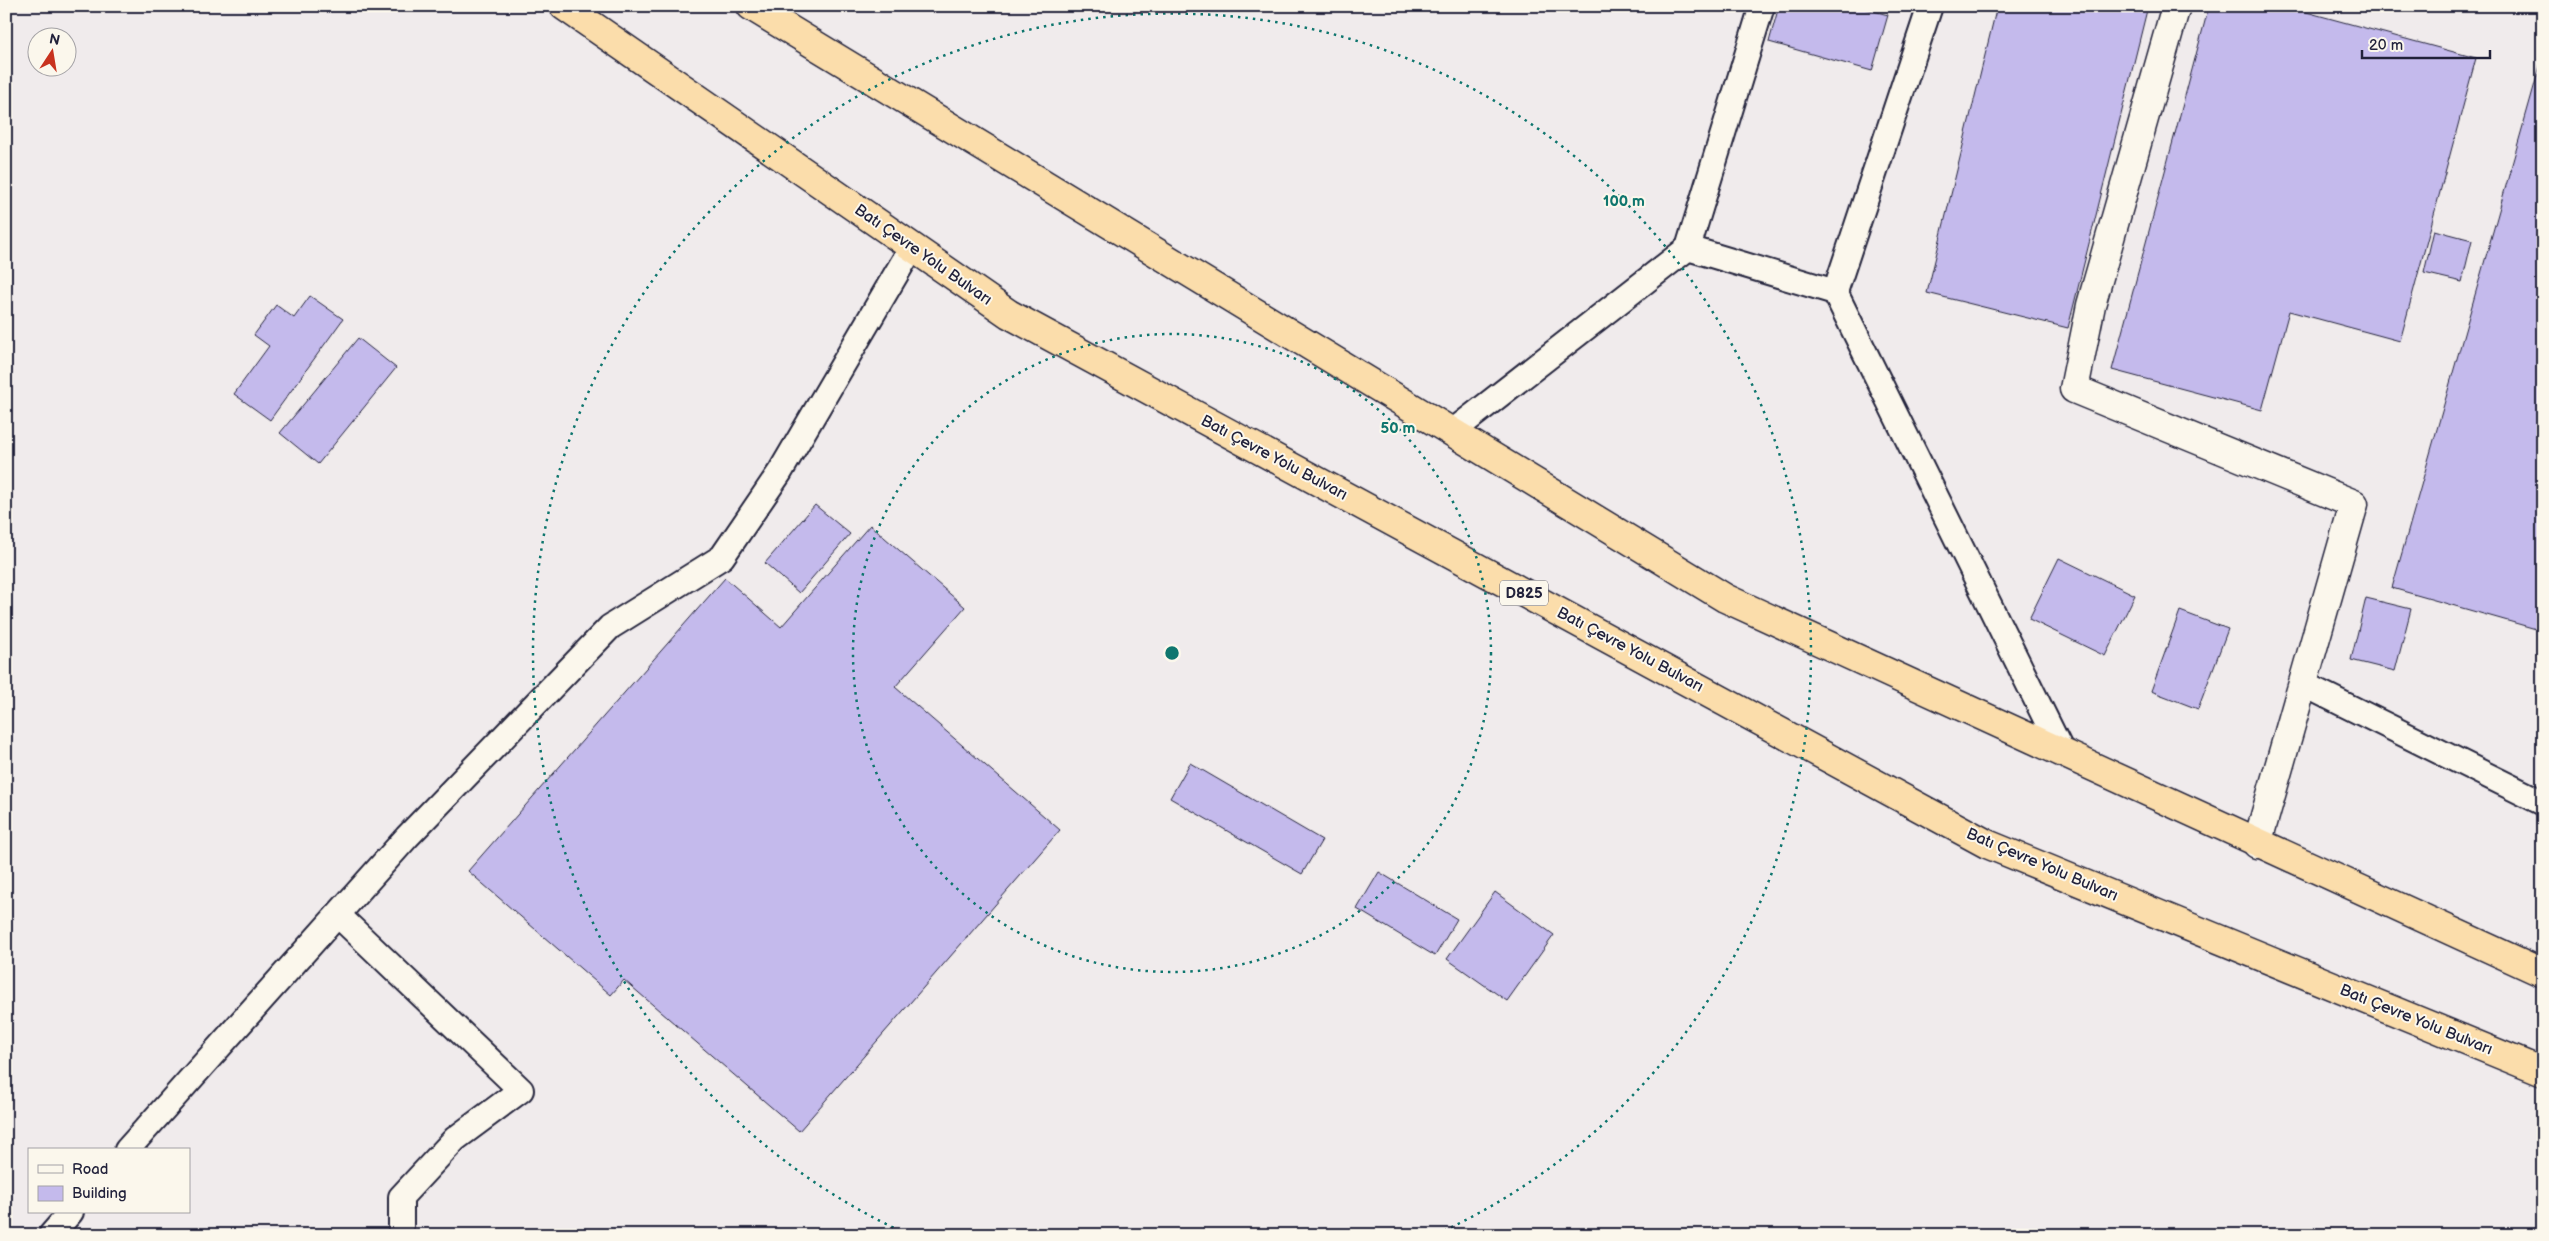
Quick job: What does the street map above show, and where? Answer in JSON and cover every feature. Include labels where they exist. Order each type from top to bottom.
[{"type":"highway","name":"Batı Çevre Yolu Bulvarı","points":[[564,6],[1009,314],[1987,844],[2543,1072]]},
{"type":"highway","points":[[751,6],[1725,598],[2257,844],[2543,973]]},
{"type":"street","points":[[2176,6],[2091,305],[2074,389],[2354,504],[2257,844]]},
{"type":"lane","points":[[1452,432],[1688,248],[1762,6]]},
{"type":"lane","points":[[1930,6],[1835,292],[2063,754]]},
{"type":"lane","points":[[129,1148],[408,837],[610,627],[722,557],[780,472],[912,247]]},
{"type":"lane","points":[[1688,248],[1835,292]]},
{"type":"lane","points":[[2303,684],[2543,803]]},
{"type":"lane","points":[[338,915],[521,1090],[455,1139],[401,1197],[401,1235]]},
{"type":"lane","points":[[51,1235],[69,1214]]},
{"type":"building","points":[[1779,6],[1856,6],[1888,15],[1872,71],[1769,42]]},
{"type":"building","points":[[1997,6],[2148,6],[2068,328],[1927,293]]},
{"type":"building","points":[[2209,6],[2284,6],[2476,58],[2400,341],[2289,311],[2262,410],[2112,370]]},
{"type":"building","points":[[2543,55],[2543,631],[2392,588]]},
{"type":"building","points":[[2434,230],[2472,240],[2462,282],[2424,273]]},
{"type":"building","points":[[310,296],[343,319],[270,420],[234,394],[269,346],[254,335],[276,305],[294,318]]},
{"type":"building","points":[[358,338],[396,368],[318,464],[280,433]]},
{"type":"building","points":[[815,505],[850,534],[799,593],[765,563]]},
{"type":"building","points":[[870,525],[965,607],[895,687],[1060,830],[799,1131],[624,980],[611,995],[468,871],[725,578],[781,627]]},
{"type":"building","points":[[2059,558],[2135,595],[2105,656],[2029,619]]},
{"type":"building","points":[[2366,598],[2411,609],[2395,671],[2351,660]]},
{"type":"building","points":[[2180,611],[2228,629],[2198,709],[2151,691]]},
{"type":"building","points":[[1190,763],[1322,840],[1302,874],[1170,798]]},
{"type":"building","points":[[1379,872],[1457,919],[1435,956],[1357,909]]},
{"type":"building","points":[[1495,892],[1554,935],[1507,1001],[1447,959]]}]
